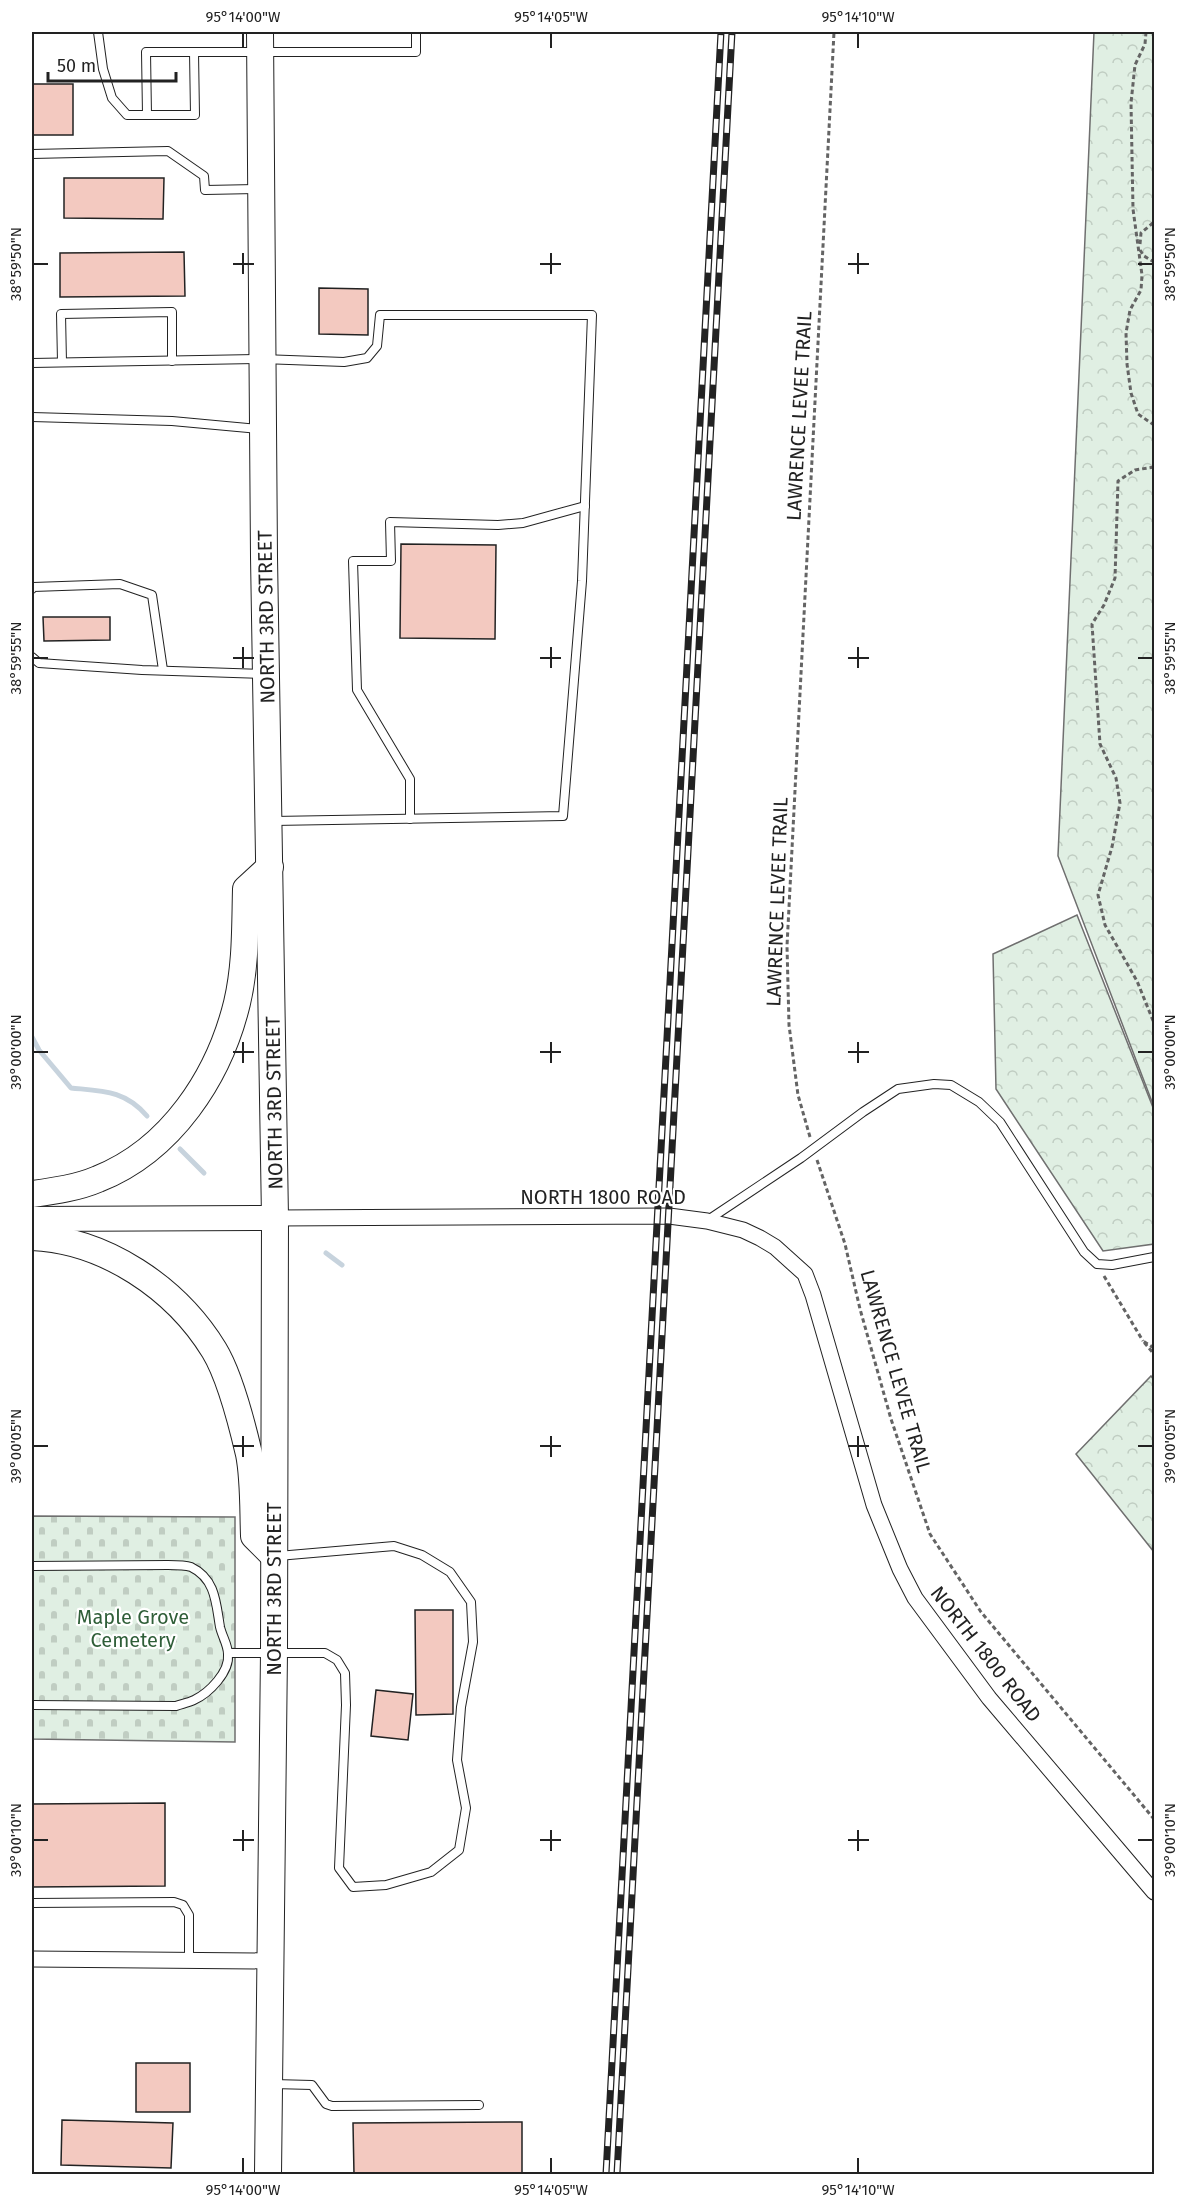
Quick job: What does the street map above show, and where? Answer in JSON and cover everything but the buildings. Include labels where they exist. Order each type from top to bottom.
[{"type":"highway","name":"NORTH 3RD STREET","points":[[260,42],[262,359],[275,1218],[268,2175]]},
{"type":"highway","points":[[32,1194],[70,1188],[99,1179],[141,1154],[164,1136],[184,1115],[202,1088],[225,1041],[237,1002],[245,949],[246,889],[270,867]]},
{"type":"highway","points":[[32,1237],[48,1238],[88,1247],[124,1263],[189,1315],[215,1352],[231,1391],[249,1457],[254,1536],[274,1556]]},
{"type":"main road","points":[[32,1219],[275,1218]]},
{"type":"street","name":"NORTH 1800 ROAD","points":[[275,1218],[659,1216],[707,1221],[743,1230],[775,1247],[805,1274],[874,1505],[915,1598],[989,1698],[1155,1892]]},
{"type":"street","points":[[32,1959],[270,1961]]},
{"type":"lane","points":[[98,32],[103,69],[112,98],[127,116],[195,116],[194,52]]},
{"type":"lane","points":[[147,116],[146,52],[194,52],[260,42],[416,52],[416,32]]},
{"type":"lane","points":[[32,154],[168,152],[204,176],[205,190],[261,189]]},
{"type":"lane","points":[[62,362],[61,314],[172,312],[172,361]]},
{"type":"lane","points":[[32,363],[262,359],[344,362],[367,358],[377,346],[380,315],[592,315],[582,581],[563,816],[270,821]]},
{"type":"lane","points":[[32,417],[172,421],[263,429]]},
{"type":"lane","points":[[410,819],[410,778],[357,690],[352,561],[391,561],[390,522],[498,525],[523,523],[585,506]]},
{"type":"lane","points":[[32,589],[33,587],[120,584],[152,595],[163,670]]},
{"type":"lane","points":[[32,657],[39,663],[267,674]]},
{"type":"lane","points":[[707,1221],[898,1089],[934,1084],[951,1085],[979,1102],[1000,1122],[1084,1252],[1097,1264],[1112,1265],[1155,1257]]},
{"type":"lane","points":[[229,1653],[325,1653],[337,1660],[345,1673],[346,1705],[339,1868],[353,1887],[386,1885],[431,1872],[459,1850],[466,1808],[457,1760],[461,1707],[473,1642],[471,1602],[450,1572],[422,1555],[394,1546],[274,1556]]},
{"type":"lane","points":[[32,1566],[168,1565],[190,1567],[206,1578],[216,1595],[221,1630],[229,1653],[222,1674],[213,1687],[194,1700],[176,1706],[32,1705]]},
{"type":"lane","points":[[32,1903],[174,1902],[183,1905],[189,1915],[189,1960]]},
{"type":"lane","points":[[269,2084],[312,2085],[326,2104],[332,2106],[479,2106]]},
{"type":"path","name":"LAWRENCE LEVEE TRAIL","points":[[834,32],[787,946],[789,1024],[798,1095],[813,1149],[845,1244],[860,1309],[891,1419],[930,1534],[981,1612],[1155,1819]]},
{"type":"path","points":[[1146,32],[1145,44],[1135,65],[1131,103],[1133,209],[1139,248],[1141,290],[1130,310],[1126,333],[1126,364],[1131,393],[1138,414],[1155,425]]},
{"type":"path","points":[[1155,222],[1141,233],[1139,248],[1144,256],[1155,262]]},
{"type":"path","points":[[1155,467],[1135,470],[1118,481],[1115,578],[1104,605],[1092,624],[1100,744],[1116,778],[1120,803],[1112,848],[1098,895],[1105,926],[1137,981],[1155,1023]]},
{"type":"path","points":[[1097,1264],[1143,1341],[1155,1354]]},
{"type":"path","points":[[1143,1341],[1155,1348]]},
{"type":"green space","points":[[1094,32],[1154,32],[1154,1107],[1058,856]]},
{"type":"green space","points":[[1077,915],[1154,1110],[1154,1244],[1103,1251],[996,1089],[993,954]]},
{"type":"green space","points":[[1151,1376],[1154,1380],[1154,1552],[1076,1454]]},
{"type":"green space","name":"Maple Grove Cemetery","points":[[32,1516],[235,1517],[235,1742],[32,1739]]},
{"type":"waterway","points":[[32,1037],[39,1050],[71,1088],[112,1093],[130,1101],[147,1116]]},
{"type":"waterway","points":[[180,1149],[204,1173]]},
{"type":"waterway","points":[[326,1253],[342,1265]]},
{"type":"railway","points":[[606,2174],[721,32]]},
{"type":"railway","points":[[617,2174],[732,32]]}]
